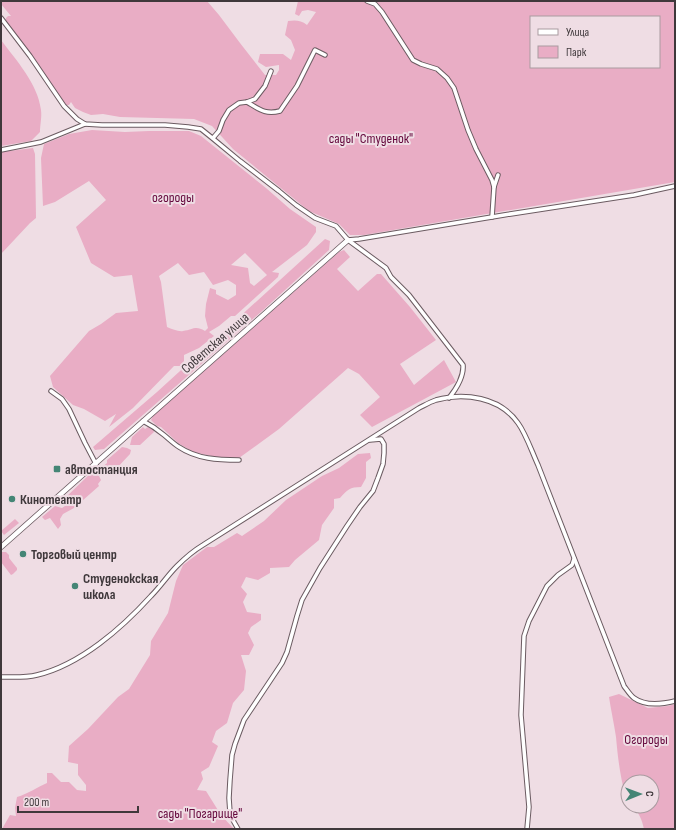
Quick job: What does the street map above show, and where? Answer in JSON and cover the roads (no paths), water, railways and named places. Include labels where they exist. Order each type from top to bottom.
[{"type":"street","points":[[367,1],[375,4],[382,12],[413,60],[437,70],[447,78],[454,88],[468,130],[494,187]]},
{"type":"street","points":[[1,18],[30,56],[64,106],[77,119],[86,124]]},
{"type":"street","points":[[247,102],[266,112],[274,113],[280,111],[297,86],[315,50],[325,55]]},
{"type":"street","points":[[213,138],[219,131],[222,120],[229,110],[239,103],[255,99],[265,86],[271,71]]},
{"type":"street","points":[[1,150],[41,142],[86,124],[165,125],[201,129],[296,205],[314,218],[336,226],[348,240],[386,268],[391,277],[409,295],[463,365],[464,371],[456,390],[449,398]]},
{"type":"street","points":[[492,217],[494,187],[498,175]]},
{"type":"street","points":[[348,240],[634,195],[675,186]]},
{"type":"street","name":"Советская улица","points":[[1,548],[348,240]]},
{"type":"street","points":[[51,391],[62,399],[69,409],[96,464]]},
{"type":"street","points":[[1,677],[23,677],[36,675],[50,671],[79,658],[116,631],[136,613],[187,556],[419,408],[434,401],[449,398],[470,397],[496,404],[504,409],[518,423],[538,465],[620,679],[627,691],[635,699],[645,703],[665,703],[675,701]]},
{"type":"street","points":[[143,421],[179,447],[194,455],[206,458],[239,460]]},
{"type":"street","points":[[238,829],[230,813],[230,780],[232,755],[240,730],[244,720],[282,663],[287,652],[300,605],[313,579],[346,526],[373,491],[383,464],[384,444],[380,439],[368,440]]},
{"type":"street","points":[[527,829],[529,807],[521,715],[524,636],[529,621],[546,586],[558,574],[572,565],[574,559]]},
{"type":"place","name":"автостанция","points":[[57,469]]},
{"type":"place","name":"Кинотеатр","points":[[12,499]]},
{"type":"place","name":"Торговый центр","points":[[23,554]]},
{"type":"place","name":"Студенокская школа","points":[[75,586]]},
{"type":"park label","name":"сады \"Студенок\"","points":[[371,138]]},
{"type":"park label","name":"огороды","points":[[173,197]]},
{"type":"park label","name":"Огороды","points":[[646,739]]},
{"type":"park label","name":"сады \"Погарище\"","points":[[200,813]]}]
